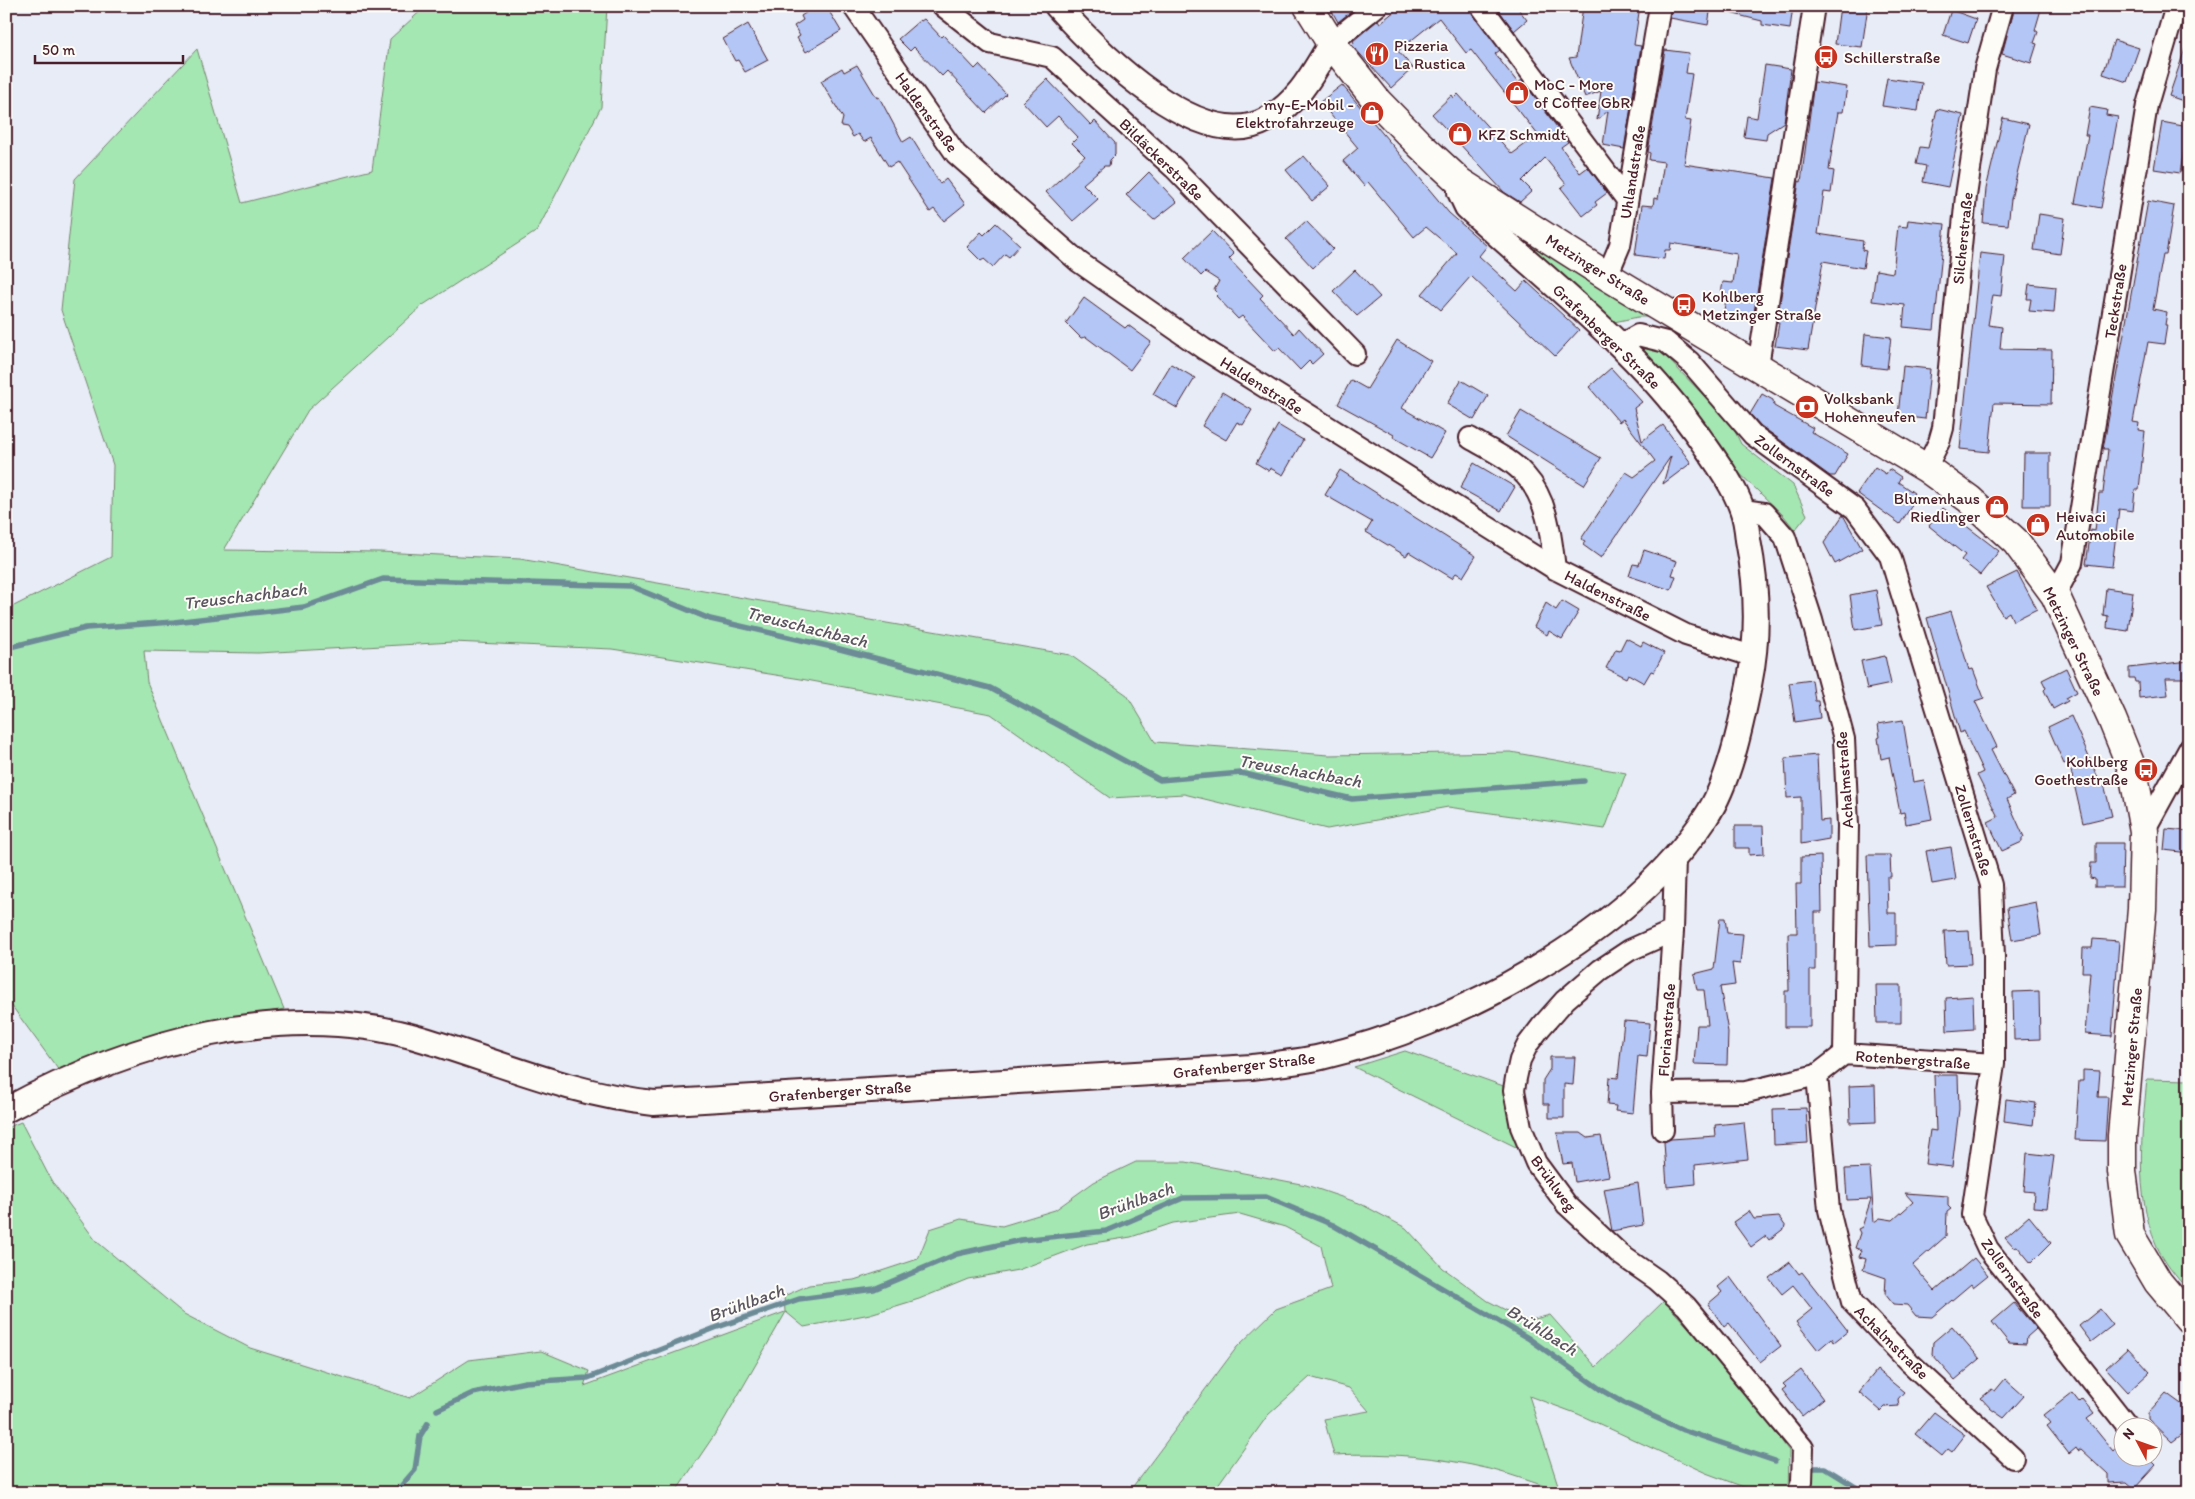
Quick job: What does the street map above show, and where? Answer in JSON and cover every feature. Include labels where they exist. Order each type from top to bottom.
[{"type":"main road","name":"Metzinger Straße","points":[[1308,6],[1331,43],[1377,101],[1420,146],[1460,182],[1607,276],[1926,468],[1969,499],[2016,542],[2055,595],[2112,719],[2133,770],[2144,831],[2141,918],[2122,1136],[2122,1170],[2130,1234],[2158,1282],[2189,1319]]},
{"type":"street","name":"Bildäckerstraße","points":[[943,6],[990,43],[1052,57],[1174,168],[1355,354]]},
{"type":"street","points":[[1058,6],[1080,32],[1126,75],[1153,95],[1196,118],[1222,127],[1241,127],[1265,121],[1288,106],[1303,89],[1331,43],[1377,6]]},
{"type":"street","points":[[1481,6],[1627,200]]},
{"type":"street","name":"Uhlandstraße","points":[[1607,276],[1620,245],[1660,6]]},
{"type":"street","points":[[1758,366],[1814,6]]},
{"type":"street","name":"Silcherstraße","points":[[1926,468],[1939,442],[1943,428],[1966,196],[1985,68],[2003,6]]},
{"type":"street","name":"Teckstraße","points":[[2055,595],[2072,563],[2146,105],[2176,6]]},
{"type":"street","name":"Haldenstraße","points":[[859,8],[956,154],[1079,262],[1204,349],[1555,569],[1686,635],[1754,658]]},
{"type":"street","name":"Grafenberger Straße","points":[[6,1110],[104,1064],[161,1045],[218,1031],[279,1023],[315,1022],[367,1026],[423,1039],[571,1088],[618,1099],[654,1103],[1232,1068],[1320,1058],[1383,1039],[1444,1016],[1534,970],[1579,942],[1620,910],[1675,858],[1708,815],[1728,768],[1743,714],[1754,658],[1758,611],[1753,563],[1743,510],[1720,467],[1689,421],[1646,369],[1467,207],[1460,192],[1460,182]]},
{"type":"street","name":"Zollernstraße","points":[[1620,345],[1638,335],[1666,342],[1690,362],[1753,435],[1855,509],[1890,556],[1991,885],[1994,956],[1994,1064],[1972,1215],[1988,1249],[2119,1416]]},
{"type":"street","points":[[1470,438],[1524,474],[1537,491],[1549,522],[1555,569]]},
{"type":"street","name":"Achalmstraße","points":[[1743,510],[1764,513],[1786,537],[1812,620],[1844,739],[1848,826],[1844,1054]]},
{"type":"street","points":[[2144,831],[2189,748]]},
{"type":"street","points":[[1673,931],[1675,858]]},
{"type":"street","name":"Florianstraße","points":[[1663,1130],[1662,1093],[1673,931]]},
{"type":"street","name":"Brühlweg","points":[[1673,931],[1630,950],[1600,970],[1565,1000],[1541,1027],[1528,1044],[1520,1060],[1516,1078],[1514,1090],[1521,1127],[1536,1164],[1567,1204],[1621,1255],[1671,1291],[1686,1306],[1803,1448],[1802,1482],[1798,1493]]},
{"type":"street","name":"Rotenbergstraße","points":[[1662,1093],[1746,1092],[1817,1075],[1844,1054],[1994,1064]]},
{"type":"street","name":"Achalmstraße","points":[[1817,1075],[1829,1210],[1852,1302],[1908,1362],[2013,1458]]},
{"type":"green space","points":[[426,6],[607,6],[601,107],[537,231],[423,305],[308,410],[224,550],[380,552],[520,559],[1070,655],[1127,695],[1155,742],[1329,755],[1511,752],[1626,773],[1605,829],[1448,807],[1327,829],[1184,794],[1110,798],[991,714],[801,679],[612,649],[453,642],[258,653],[144,651],[147,682],[284,1009],[158,1033],[60,1072],[6,998],[6,610],[111,557],[113,465],[61,310],[75,179],[197,49],[242,203],[372,170],[390,39]]},
{"type":"green space","points":[[1494,216],[1651,313],[1648,317],[1614,322]]},
{"type":"green space","points":[[1645,348],[1657,349],[1663,354],[1731,423],[1741,444],[1793,485],[1807,515],[1795,530],[1784,516],[1734,468],[1679,391],[1643,350]]},
{"type":"green space","points":[[1405,1051],[1509,1088],[1511,1121],[1518,1148],[1354,1067]]},
{"type":"green space","points":[[2147,1079],[2189,1080],[2189,1291],[2162,1257],[2149,1224],[2145,1204],[2141,1163]]},
{"type":"green space","points":[[21,1122],[51,1180],[96,1241],[184,1314],[250,1348],[410,1398],[469,1360],[541,1351],[589,1371],[584,1386],[785,1312],[784,1296],[809,1285],[854,1280],[918,1259],[930,1229],[961,1219],[1002,1226],[1055,1210],[1094,1182],[1136,1162],[1186,1162],[1306,1185],[1359,1203],[1406,1228],[1443,1268],[1488,1301],[1527,1321],[1550,1315],[1596,1367],[1664,1301],[1736,1379],[1789,1451],[1788,1493],[1760,1493],[1706,1473],[1578,1414],[1529,1396],[1560,1491],[1499,1471],[1452,1461],[1413,1456],[1334,1455],[1324,1419],[1369,1411],[1349,1388],[1310,1377],[1268,1415],[1212,1493],[1128,1493],[1237,1347],[1276,1309],[1331,1289],[1321,1246],[1285,1227],[1240,1214],[1173,1223],[1131,1237],[1087,1244],[1018,1270],[968,1279],[919,1299],[870,1314],[804,1327],[786,1312],[721,1425],[675,1493],[6,1493],[6,1128]]},
{"type":"green space","points":[[1812,1468],[1825,1468],[1859,1489],[1893,1493],[1804,1493]]},
{"type":"building","points":[[816,6],[826,6],[841,31],[806,52],[797,38],[800,36],[794,26],[803,20],[801,16]]},
{"type":"building","points":[[1329,6],[1358,6],[1338,22]]},
{"type":"building","points":[[1401,6],[1467,6],[1500,50],[1495,54],[1518,83],[1522,80],[1568,142],[1561,147],[1580,173],[1588,167],[1607,193],[1595,202],[1597,205],[1583,216],[1561,188],[1566,184],[1545,158],[1522,181],[1532,191],[1520,202],[1504,192],[1432,114],[1452,95],[1454,98],[1458,94],[1512,154],[1538,135],[1471,50],[1466,53],[1439,18],[1398,51],[1413,68],[1391,88],[1352,45],[1353,41],[1378,20],[1380,23]]},
{"type":"building","points":[[1502,6],[1516,6],[1527,20],[1514,31],[1498,9]]},
{"type":"building","points":[[1583,6],[1640,6],[1634,45],[1641,46],[1624,149],[1603,145],[1608,111],[1597,120],[1601,91],[1585,97],[1569,58],[1576,57]]},
{"type":"building","points":[[1672,6],[1711,6],[1708,25],[1670,18]]},
{"type":"building","points":[[1727,6],[1793,6],[1790,29],[1762,25],[1762,21],[1726,12]]},
{"type":"building","points":[[1840,6],[1868,6],[1862,47],[1835,44]]},
{"type":"building","points":[[2015,6],[2042,6],[2035,30],[2038,32],[2034,43],[2037,44],[2031,63],[2002,54]]},
{"type":"building","points":[[1951,10],[1976,19],[1968,43],[1943,35]]},
{"type":"building","points":[[924,19],[941,37],[943,35],[975,69],[979,65],[1006,94],[986,113],[947,71],[942,76],[914,47],[910,51],[898,39],[920,20]]},
{"type":"building","points":[[748,24],[768,60],[745,72],[738,60],[735,61],[723,39]]},
{"type":"building","points":[[2114,40],[2139,48],[2127,82],[2103,74]]},
{"type":"building","points":[[2186,46],[2189,47],[2189,103],[2169,96]]},
{"type":"building","points":[[1665,50],[1689,53],[1686,73],[1692,74],[1685,120],[1691,121],[1684,164],[1775,178],[1753,319],[1723,315],[1726,300],[1720,299],[1723,282],[1733,283],[1737,254],[1671,243],[1670,250],[1665,250],[1664,259],[1635,255],[1642,205],[1653,206],[1654,198],[1658,199],[1664,162],[1649,160],[1650,153],[1648,152]]},
{"type":"building","points":[[857,65],[877,98],[879,97],[903,142],[911,137],[940,184],[946,179],[965,204],[944,221],[934,209],[930,212],[897,162],[889,167],[871,138],[864,142],[858,134],[853,137],[847,127],[841,126],[843,118],[821,81],[842,68],[844,72]]},
{"type":"building","points":[[1765,65],[1791,69],[1784,122],[1767,133],[1766,140],[1744,137],[1747,116],[1757,118]]},
{"type":"building","points":[[1887,78],[1922,83],[1918,111],[1882,106]]},
{"type":"building","points":[[1047,79],[1091,125],[1095,121],[1115,143],[1115,155],[1110,160],[1109,166],[1104,166],[1083,184],[1098,199],[1073,221],[1046,192],[1085,156],[1072,143],[1078,137],[1058,116],[1046,127],[1023,102]]},
{"type":"building","points":[[1814,82],[1847,87],[1843,112],[1838,112],[1832,149],[1829,170],[1834,171],[1831,193],[1824,192],[1818,234],[1863,241],[1862,250],[1866,251],[1863,268],[1823,261],[1808,350],[1775,346],[1799,181],[1801,182]]},
{"type":"building","points":[[1342,85],[1449,213],[1487,246],[1479,256],[1517,291],[1526,281],[1579,330],[1555,356],[1471,276],[1441,310],[1422,294],[1457,253],[1426,227],[1414,237],[1368,182],[1364,186],[1343,161],[1358,148],[1320,102]]},
{"type":"building","points":[[2090,107],[2107,110],[2106,115],[2118,117],[2101,208],[2075,203],[2088,135],[2085,135]]},
{"type":"building","points":[[1937,109],[1963,115],[1948,187],[1923,182],[1926,166],[1916,164],[1920,147],[1928,148]]},
{"type":"building","points":[[2003,118],[2029,124],[2011,199],[2008,225],[1983,223],[1986,189]]},
{"type":"building","points":[[2162,122],[2188,127],[2180,173],[2154,169]]},
{"type":"building","points":[[1304,156],[1330,186],[1312,201],[1286,170]]},
{"type":"building","points":[[1149,172],[1177,202],[1154,220],[1126,195]]},
{"type":"building","points":[[2148,201],[2174,206],[2166,255],[2163,255],[2153,309],[2167,312],[2164,344],[2148,342],[2133,422],[2139,423],[2138,430],[2145,431],[2139,490],[2135,490],[2133,511],[2119,509],[2112,567],[2086,564],[2091,530],[2095,531],[2099,493],[2103,493],[2108,449],[2103,449]]},
{"type":"building","points":[[2039,214],[2065,218],[2060,254],[2034,250]]},
{"type":"building","points":[[1908,220],[1945,224],[1934,330],[1903,327],[1905,305],[1872,301],[1876,270],[1893,273],[1898,226],[1907,227]]},
{"type":"building","points":[[1306,221],[1333,249],[1313,268],[1286,239]]},
{"type":"building","points":[[996,223],[1020,245],[1009,257],[1005,254],[993,267],[984,259],[981,261],[967,247],[981,232],[984,235]]},
{"type":"building","points":[[1212,231],[1234,254],[1229,259],[1263,295],[1260,298],[1294,334],[1299,328],[1323,354],[1312,364],[1309,361],[1300,370],[1279,348],[1275,351],[1242,316],[1238,319],[1216,296],[1218,294],[1214,290],[1219,281],[1205,272],[1201,276],[1184,258]]},
{"type":"building","points":[[1980,253],[2005,256],[2001,296],[1993,295],[1988,325],[2002,327],[2000,349],[2052,350],[2051,404],[1994,403],[1989,452],[1960,449]]},
{"type":"building","points":[[1355,270],[1380,297],[1357,316],[1333,291]]},
{"type":"building","points":[[2029,284],[2056,287],[2054,313],[2029,311],[2031,299],[2027,299]]},
{"type":"building","points":[[1084,298],[1125,328],[1128,325],[1151,342],[1130,370],[1086,337],[1081,338],[1066,323]]},
{"type":"building","points":[[1865,334],[1891,337],[1887,369],[1862,366]]},
{"type":"building","points":[[1397,340],[1431,361],[1402,408],[1445,433],[1430,458],[1393,437],[1394,435],[1338,404],[1351,380],[1367,389]]},
{"type":"building","points":[[1171,364],[1195,378],[1177,408],[1153,394]]},
{"type":"building","points":[[1903,366],[1930,369],[1925,419],[1898,416]]},
{"type":"building","points":[[1611,368],[1642,402],[1634,408],[1642,441],[1663,425],[1691,463],[1663,484],[1671,456],[1601,558],[1583,545],[1585,541],[1581,539],[1626,472],[1634,477],[1655,461],[1623,419],[1619,422],[1589,387]]},
{"type":"building","points":[[1461,380],[1488,396],[1474,420],[1447,404]]},
{"type":"building","points":[[1222,392],[1252,410],[1243,425],[1237,422],[1226,440],[1202,426]]},
{"type":"building","points":[[1762,394],[1773,400],[1774,406],[1813,428],[1811,432],[1848,454],[1835,476],[1830,476],[1761,426],[1750,414]]},
{"type":"building","points":[[1521,411],[1601,458],[1584,485],[1506,436]]},
{"type":"building","points":[[1278,425],[1303,440],[1283,475],[1270,468],[1269,471],[1256,463]]},
{"type":"building","points":[[2024,453],[2050,453],[2050,506],[2023,506]]},
{"type":"building","points":[[1474,463],[1515,487],[1501,511],[1460,488]]},
{"type":"building","points":[[1875,467],[1886,474],[1889,469],[1901,477],[1898,482],[1914,493],[1908,502],[1912,505],[1900,524],[1857,493]]},
{"type":"building","points":[[1340,470],[1476,556],[1463,577],[1456,573],[1452,578],[1409,552],[1406,556],[1366,532],[1372,522],[1325,495]]},
{"type":"building","points":[[1943,508],[1999,551],[1980,575],[1961,560],[1965,555],[1929,526]]},
{"type":"building","points":[[1843,515],[1862,549],[1835,564],[1824,543]]},
{"type":"building","points":[[1644,550],[1677,561],[1672,575],[1676,576],[1671,590],[1629,576],[1633,564],[1639,565]]},
{"type":"building","points":[[2017,572],[2037,609],[2013,621],[2009,612],[2003,616],[1986,587]]},
{"type":"building","points":[[2106,588],[2133,592],[2128,631],[2107,628],[2108,616],[2103,615]]},
{"type":"building","points":[[1876,590],[1882,625],[1855,630],[1850,595]]},
{"type":"building","points":[[1562,601],[1579,611],[1562,639],[1549,631],[1547,635],[1534,627],[1546,603],[1556,610]]},
{"type":"building","points":[[1951,611],[1969,670],[1973,669],[1984,698],[1975,701],[1997,747],[1991,750],[2014,795],[2007,799],[2024,837],[2022,842],[2002,851],[1988,822],[1998,817],[1977,775],[1983,772],[1964,731],[1960,733],[1927,618]]},
{"type":"building","points":[[1626,638],[1641,646],[1643,642],[1664,653],[1654,672],[1651,671],[1644,683],[1628,674],[1626,678],[1606,668],[1616,649],[1620,650]]},
{"type":"building","points":[[1885,656],[1891,684],[1867,689],[1861,661]]},
{"type":"building","points":[[2189,661],[2189,678],[2166,678],[2168,695],[2139,698],[2138,682],[2135,682],[2134,678],[2129,678],[2129,668]]},
{"type":"building","points":[[2066,668],[2077,692],[2066,698],[2068,701],[2053,709],[2044,690],[2046,688],[2042,680]]},
{"type":"building","points":[[1812,680],[1815,701],[1818,701],[1820,718],[1795,722],[1789,683]]},
{"type":"building","points":[[2071,716],[2099,780],[2103,780],[2112,816],[2083,823],[2069,762],[2064,764],[2048,727]]},
{"type":"building","points":[[1903,720],[1913,782],[1924,780],[1932,819],[1906,824],[1904,812],[1900,813],[1889,757],[1881,759],[1878,738],[1880,737],[1878,724]]},
{"type":"building","points":[[1817,755],[1820,821],[1829,820],[1829,839],[1801,844],[1801,797],[1787,798],[1785,758]]},
{"type":"building","points":[[1735,826],[1763,826],[1764,854],[1749,855],[1749,848],[1735,848]]},
{"type":"building","points":[[2166,829],[2189,831],[2189,853],[2164,850]]},
{"type":"building","points":[[2096,843],[2123,843],[2122,887],[2095,887],[2095,879],[2090,878],[2091,863],[2096,863]]},
{"type":"building","points":[[1951,847],[1956,880],[1932,884],[1926,851]]},
{"type":"building","points":[[1867,855],[1890,855],[1891,877],[1887,877],[1888,913],[1896,913],[1896,945],[1870,946]]},
{"type":"building","points":[[1821,856],[1822,912],[1815,912],[1815,970],[1810,970],[1810,1027],[1785,1027],[1785,991],[1789,991],[1788,933],[1797,933],[1796,884],[1801,884],[1801,857]]},
{"type":"building","points":[[2036,902],[2041,935],[2012,940],[2007,908]]},
{"type":"building","points":[[1720,918],[1725,918],[1727,933],[1743,934],[1740,964],[1732,963],[1735,985],[1720,987],[1728,1032],[1727,1065],[1694,1064],[1697,1025],[1708,1025],[1704,990],[1697,990],[1694,974],[1714,969]]},
{"type":"building","points":[[1969,930],[1971,964],[1946,965],[1944,931]]},
{"type":"building","points":[[2093,939],[2119,941],[2112,1036],[2085,1034],[2090,972],[2082,972],[2083,948],[2092,948]]},
{"type":"building","points":[[1876,985],[1901,985],[1901,1023],[1877,1023]]},
{"type":"building","points":[[2039,991],[2040,1039],[2014,1040],[2013,992]]},
{"type":"building","points":[[1973,996],[1974,1029],[1947,1031],[1946,998]]},
{"type":"building","points":[[1624,1021],[1650,1023],[1647,1057],[1638,1056],[1633,1113],[1615,1111],[1616,1106],[1607,1105],[1609,1077],[1618,1078]]},
{"type":"building","points":[[1550,1057],[1575,1057],[1573,1085],[1564,1084],[1564,1118],[1549,1118],[1549,1104],[1543,1104],[1543,1080],[1550,1069]]},
{"type":"building","points":[[2083,1070],[2100,1071],[2098,1097],[2108,1097],[2105,1141],[2075,1140],[2079,1081],[2083,1081]]},
{"type":"building","points":[[1934,1075],[1958,1075],[1959,1109],[1952,1167],[1925,1164],[1930,1130],[1936,1131]]},
{"type":"building","points":[[1875,1085],[1876,1122],[1850,1123],[1849,1086]]},
{"type":"building","points":[[2006,1099],[2036,1103],[2033,1125],[2004,1121]]},
{"type":"building","points":[[1806,1108],[1808,1143],[1774,1145],[1773,1109]]},
{"type":"building","points":[[1744,1122],[1748,1159],[1695,1165],[1696,1184],[1667,1187],[1664,1142],[1671,1139],[1716,1136],[1715,1125]]},
{"type":"building","points":[[1557,1133],[1581,1133],[1588,1138],[1601,1136],[1609,1176],[1575,1182],[1572,1163],[1563,1164]]},
{"type":"building","points":[[2027,1153],[2054,1156],[2047,1208],[2033,1207],[2034,1192],[2024,1191]]},
{"type":"building","points":[[1870,1168],[1874,1222],[1880,1218],[1893,1220],[1913,1202],[1905,1193],[1948,1196],[1948,1206],[1951,1209],[1947,1212],[1946,1236],[1913,1265],[1935,1291],[1974,1258],[1988,1275],[1973,1287],[1971,1284],[1932,1317],[1916,1316],[1907,1305],[1893,1304],[1885,1294],[1886,1278],[1863,1270],[1866,1259],[1859,1257],[1862,1250],[1855,1248],[1860,1233],[1858,1229],[1862,1227],[1871,1199],[1847,1200],[1845,1169]]},
{"type":"building","points":[[1638,1183],[1643,1225],[1612,1231],[1604,1189]]},
{"type":"building","points":[[1749,1211],[1754,1219],[1779,1217],[1786,1227],[1769,1240],[1766,1236],[1751,1247],[1733,1222]]},
{"type":"building","points":[[2029,1216],[2051,1243],[2031,1263],[2017,1246],[2014,1247],[2005,1237]]},
{"type":"building","points":[[1790,1262],[1799,1274],[1802,1272],[1848,1331],[1834,1342],[1832,1338],[1818,1350],[1796,1322],[1812,1309],[1793,1285],[1782,1294],[1769,1278]]},
{"type":"building","points":[[1730,1277],[1781,1346],[1760,1362],[1729,1323],[1724,1327],[1708,1304],[1722,1292],[1718,1287]]},
{"type":"building","points":[[2014,1303],[2036,1329],[2027,1337],[2026,1344],[2009,1343],[1992,1322]]},
{"type":"building","points":[[2100,1309],[2113,1325],[2091,1342],[2079,1326]]},
{"type":"building","points":[[1952,1326],[1980,1359],[1955,1380],[1932,1354],[1933,1342]]},
{"type":"building","points":[[2128,1348],[2150,1372],[2128,1392],[2106,1368]]},
{"type":"building","points":[[1801,1370],[1823,1399],[1802,1416],[1782,1390],[1786,1387],[1783,1384]]},
{"type":"building","points":[[1877,1370],[1904,1392],[1898,1399],[1899,1406],[1885,1407],[1881,1411],[1859,1392]]},
{"type":"building","points":[[2005,1379],[2024,1396],[2004,1418],[1991,1409],[1981,1398],[1992,1389],[1995,1391]]},
{"type":"building","points":[[2072,1393],[2079,1402],[2082,1399],[2094,1414],[2087,1419],[2112,1450],[2112,1466],[2155,1466],[2134,1489],[2126,1482],[2108,1483],[2108,1474],[2081,1449],[2078,1451],[2076,1448],[2069,1454],[2047,1426],[2051,1423],[2044,1415]]},
{"type":"building","points":[[2166,1393],[2184,1406],[2185,1417],[2189,1420],[2188,1430],[2172,1442],[2162,1432],[2162,1416],[2148,1416],[2148,1413]]},
{"type":"building","points":[[1934,1412],[1965,1435],[1952,1452],[1948,1449],[1942,1456],[1915,1434]]},
{"type":"waterway","name":"Treuschachbach","points":[[6,648],[86,628],[174,622],[304,607],[383,579],[630,586],[710,619],[832,647],[990,688],[1160,780],[1241,773],[1352,799],[1584,781]]},
{"type":"waterway","name":"Brühlbach","points":[[437,1410],[473,1393],[525,1382],[588,1378],[715,1328],[799,1299],[874,1289],[957,1254],[1021,1240],[1106,1231],[1183,1198],[1266,1197],[1333,1225],[1528,1338],[1600,1389],[1624,1403],[1683,1430],[1775,1461]]},
{"type":"waterway","points":[[395,1493],[415,1470],[420,1436],[428,1423]]},
{"type":"waterway","points":[[1810,1473],[1812,1468],[1825,1468],[1859,1489],[1893,1493]]},
{"type":"place","name":"Pizzeria La Rustica","points":[[1377,54]]},
{"type":"place","name":"Schillerstraße","points":[[1826,57]]},
{"type":"place","name":"MoC - More of Coffee GbR","points":[[1517,93]]},
{"type":"place","name":"my-E-Mobil - Elektrofahrzeuge","points":[[1372,113]]},
{"type":"place","name":"KFZ Schmidt","points":[[1460,134]]},
{"type":"place","name":"Kohlberg Metzinger Straße","points":[[1684,305]]},
{"type":"place","name":"Volksbank Hohenneufen","points":[[1807,407]]},
{"type":"place","name":"Blumenhaus Riedlinger","points":[[1997,507]]},
{"type":"place","name":"Heivaci Automobile","points":[[2038,525]]},
{"type":"place","name":"Kohlberg Goethestraße","points":[[2146,770]]}]
